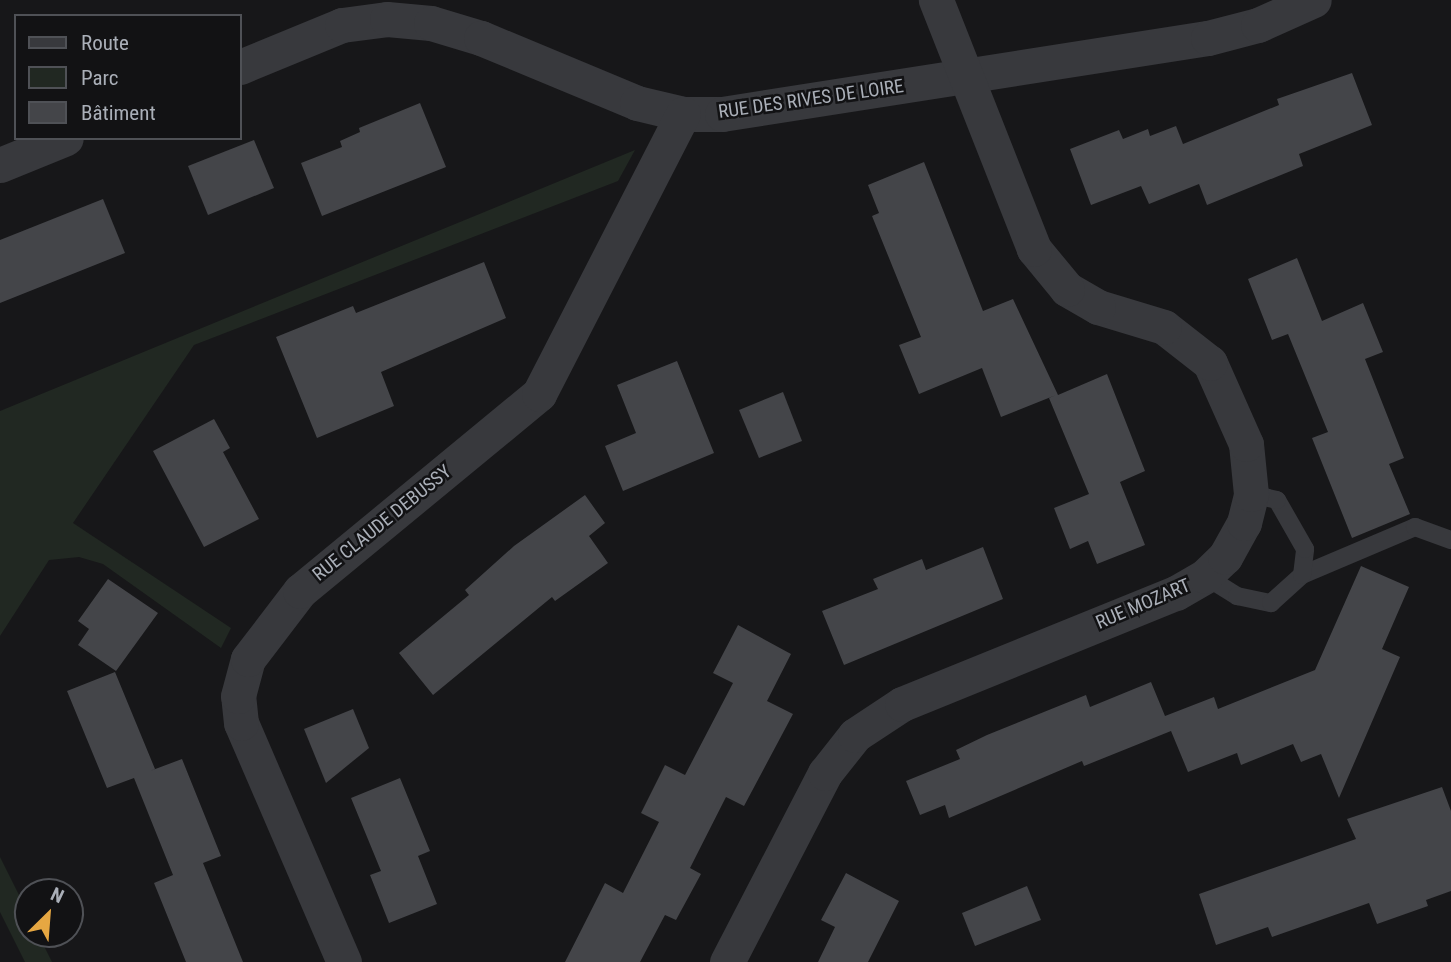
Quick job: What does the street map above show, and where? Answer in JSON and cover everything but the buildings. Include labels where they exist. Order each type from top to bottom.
[{"type":"street","name":"RUE MOZART","points":[[727,962],[825,773],[855,735],[902,704],[1177,593],[1205,576],[1225,557],[1244,523],[1251,494],[1246,444],[1210,363],[1164,327],[1098,307],[1067,289],[1034,249],[936,0]]},
{"type":"street","name":"RUE DES RIVES DE LOIRE","points":[[242,66],[342,25],[387,19],[431,23],[481,38],[636,103],[683,114],[722,114],[1208,38],[1258,24],[1314,0]]},
{"type":"street","name":"RUE CLAUDE DEBUSSY","points":[[344,962],[241,723],[238,696],[248,659],[300,591],[539,394],[683,114]]},
{"type":"street","points":[[0,165],[61,140]]},
{"type":"lane","points":[[1251,494],[1277,500],[1305,549],[1302,575]]},
{"type":"lane","points":[[1205,576],[1237,596],[1271,603],[1302,575],[1415,527],[1451,540]]},
{"type":"green space","points":[[635,150],[618,181],[194,345],[73,523],[231,628],[221,648],[103,564],[79,557],[49,560],[0,636],[0,411]]},
{"type":"green space","points":[[0,857],[14,885],[14,940],[0,912]]},
{"type":"green space","points":[[18,948],[45,948],[52,962],[25,962]]}]
